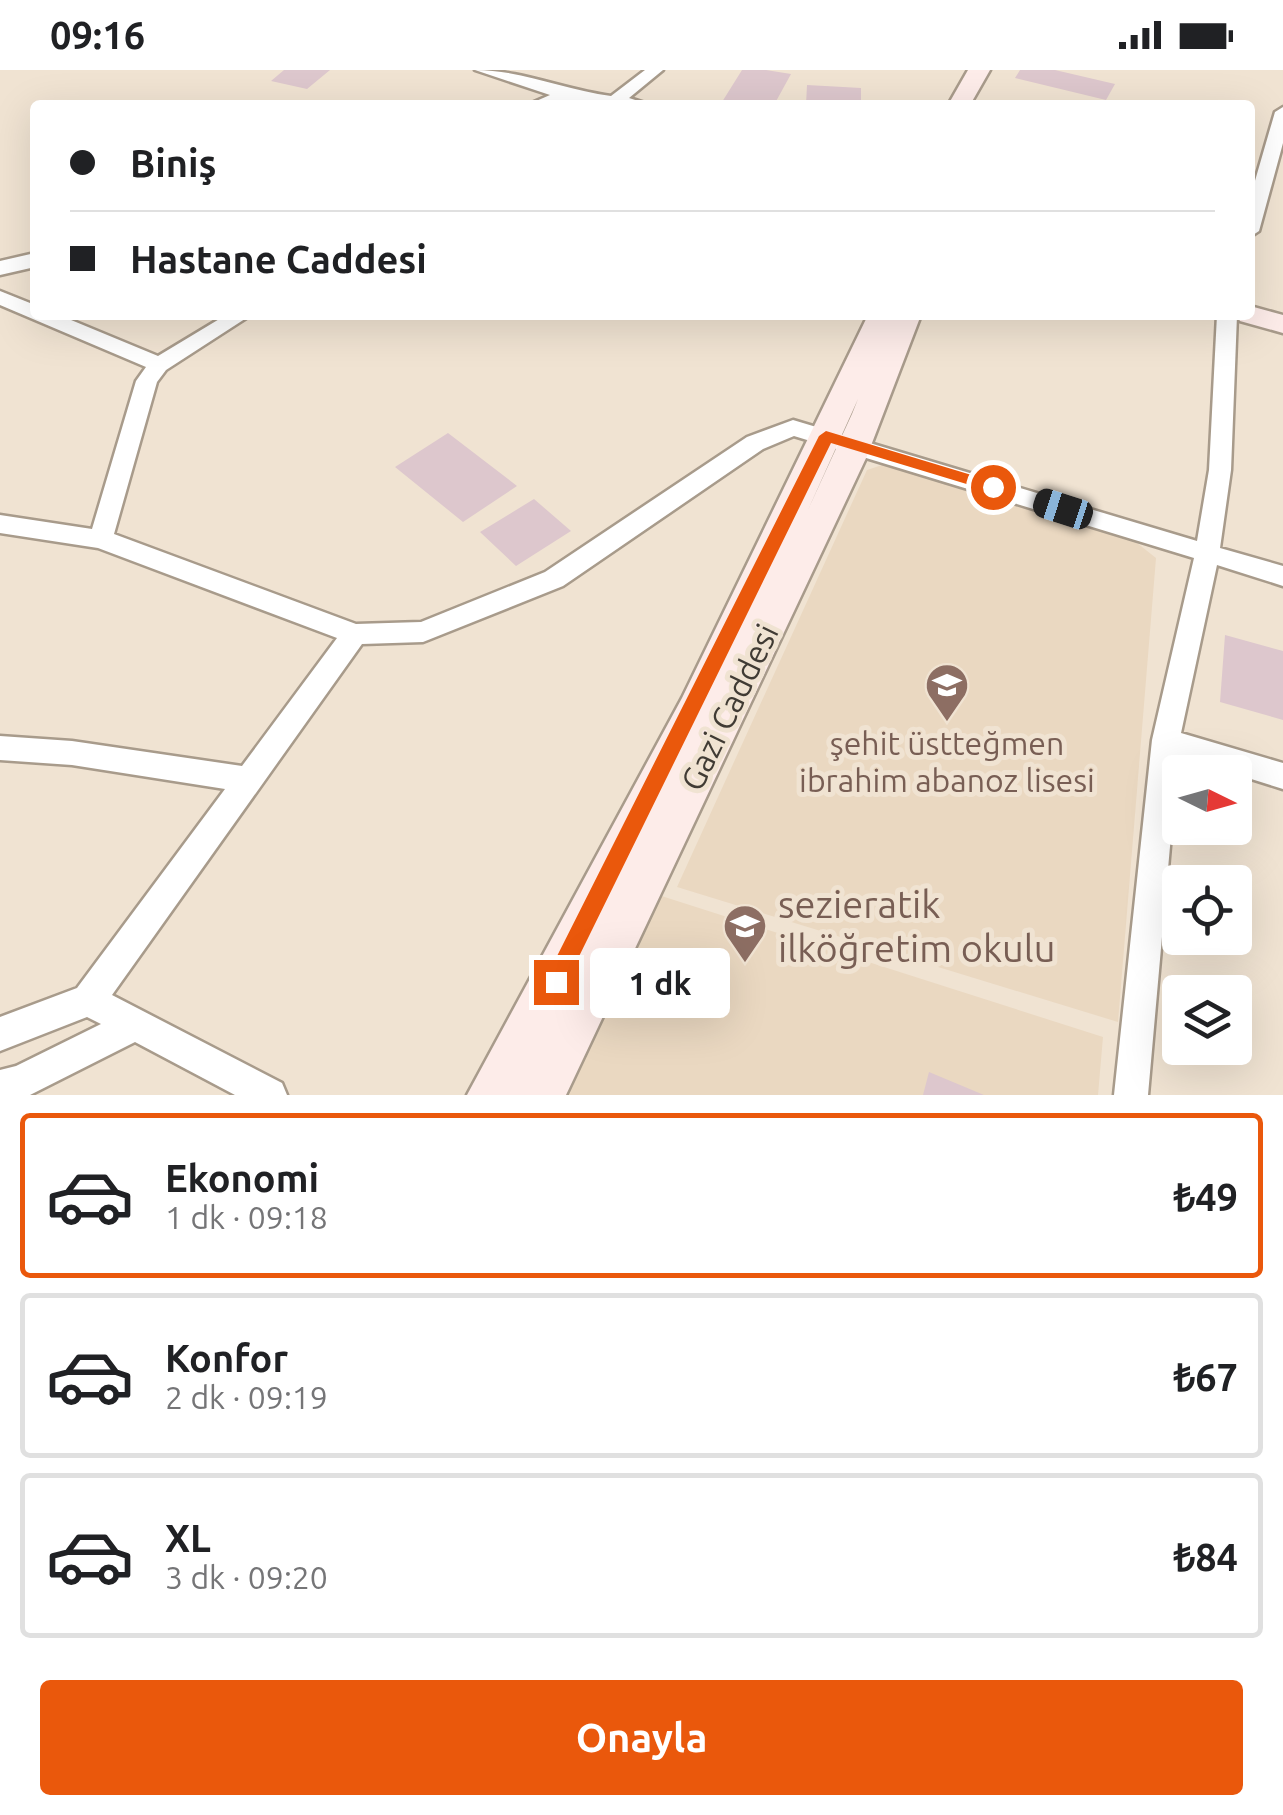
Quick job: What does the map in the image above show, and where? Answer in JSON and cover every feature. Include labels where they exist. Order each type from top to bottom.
[{"type":"main road","points":[[962,100],[979,70]]},
{"type":"main road","points":[[1255,292],[1283,300]]},
{"type":"main road","points":[[1255,316],[1283,324]]},
{"type":"main road","points":[[491,1095],[572,953],[841,441],[880,320]]},
{"type":"main road","name":"Gazi Caddesi","points":[[542,1095],[841,441],[903,320]]},
{"type":"street","points":[[484,70],[568,96],[616,100],[655,70]]},
{"type":"street","points":[[554,100],[568,96]]},
{"type":"street","points":[[1255,213],[1283,112]]},
{"type":"street","points":[[0,268],[30,261]]},
{"type":"street","points":[[0,297],[30,311]]},
{"type":"street","points":[[53,320],[159,365]]},
{"type":"street","points":[[100,539],[119,486],[146,381],[159,365],[233,320]]},
{"type":"street","points":[[1131,1095],[1166,740],[1207,555],[1220,470],[1227,320]]},
{"type":"street","points":[[0,524],[100,539],[355,634],[423,632],[554,580],[754,444],[793,428],[1283,576]]},
{"type":"street","points":[[0,1034],[88,1000],[355,634]]},
{"type":"street","points":[[1166,740],[1283,776]]},
{"type":"street","points":[[0,748],[72,753],[248,780]]},
{"type":"street","points":[[88,1000],[270,1095]]},
{"type":"street","points":[[0,1087],[20,1082],[135,1025]]},
{"type":"shaded area","name":"şehit üstteğmen ibrahim abanoz lisesi","points":[[885,464],[1132,539],[1156,558],[1118,1022],[677,887],[867,470]]},
{"type":"shaded area","name":"sezieratik ilköğretim okulu","points":[[649,892],[1103,1037],[1098,1095],[553,1095]]},
{"type":"building","points":[[284,70],[330,70],[307,89],[271,81]]},
{"type":"building","points":[[742,70],[791,74],[777,100],[723,100]]},
{"type":"building","points":[[1020,70],[1055,70],[1115,84],[1106,100],[1015,78]]},
{"type":"building","points":[[807,85],[861,88],[861,100],[806,100]]},
{"type":"building","points":[[448,433],[517,486],[463,522],[395,467]]},
{"type":"building","points":[[534,499],[571,531],[516,566],[480,532]]},
{"type":"building","points":[[1225,635],[1283,651],[1283,720],[1220,702]]},
{"type":"building","points":[[929,1072],[984,1095],[923,1095]]},
{"type":"place","name":"şehit üstteğmen ibrahim abanoz lisesi","points":[[947,723]]},
{"type":"place","name":"sezieratik ilköğretim okulu","points":[[745,964]]},
{"type":"route","points":[[556,982],[826,436],[993,487]]}]
